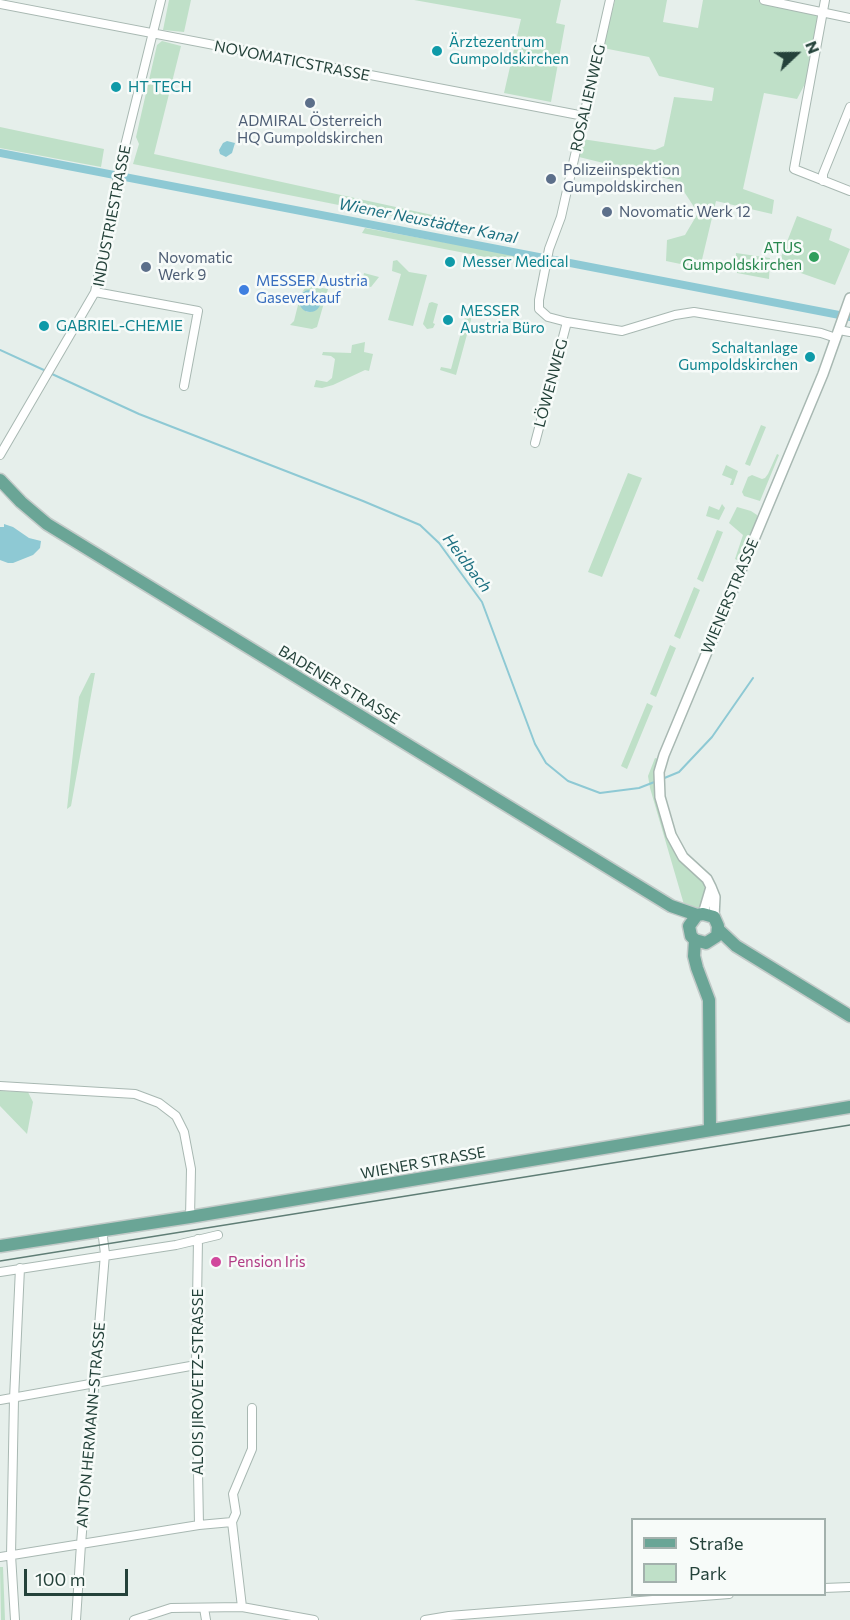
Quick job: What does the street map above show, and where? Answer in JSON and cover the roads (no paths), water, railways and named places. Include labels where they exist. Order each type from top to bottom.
[{"type":"main road","name":"BADENER STRASSE","points":[[0,480],[47,524],[671,906],[701,918]]},
{"type":"main road","points":[[710,1130],[710,1000],[694,956],[708,938],[717,922],[701,918],[691,936],[708,938],[736,946],[850,1016]]},
{"type":"main road","name":"WIENER STRASSE","points":[[0,1246],[190,1217],[850,1107]]},
{"type":"street","name":"INDUSTRIESTRASSE","points":[[161,0],[120,169],[95,292],[198,311],[184,386]]},
{"type":"street","name":"ROSALIENWEG","points":[[567,322],[548,317],[539,309],[539,300],[548,251],[561,217],[610,0]]},
{"type":"street","points":[[764,0],[850,18]]},
{"type":"street","points":[[825,0],[794,169],[850,191]]},
{"type":"street","name":"NOVOMATICSTRASSE","points":[[0,4],[584,116]]},
{"type":"street","points":[[823,181],[823,174],[850,107]]},
{"type":"street","points":[[0,455],[95,292]]},
{"type":"street","name":"WIENERSTRASSE","points":[[701,918],[708,903],[711,887],[707,879],[683,857],[676,846],[664,813],[658,784],[659,772],[849,302]]},
{"type":"street","points":[[567,322],[622,331],[675,315],[694,312],[821,333],[839,330],[850,332]]},
{"type":"street","name":"LÖWENWEG","points":[[535,443],[567,322]]},
{"type":"street","points":[[0,1086],[135,1094],[159,1103],[176,1116],[184,1132],[191,1169],[190,1217]]},
{"type":"street","name":"ANTON HERMANN-STRASSE","points":[[76,1620],[105,1254],[102,1229]]},
{"type":"street","points":[[0,1272],[105,1254],[176,1245],[218,1235]]},
{"type":"street","name":"ALOIS JIROVETZ-STRASSE","points":[[198,1239],[196,1365],[199,1525]]},
{"type":"street","points":[[15,1620],[11,1555],[14,1399],[20,1268]]},
{"type":"street","points":[[0,1400],[95,1385],[196,1365]]},
{"type":"street","points":[[242,1607],[232,1522],[236,1513],[233,1494],[252,1449],[252,1408]]},
{"type":"street","points":[[0,1557],[199,1525],[232,1522]]},
{"type":"street","points":[[826,1588],[850,1587]]},
{"type":"street","points":[[425,1620],[449,1616],[704,1596]]},
{"type":"street","points":[[134,1620],[171,1608],[242,1607],[311,1620]]},
{"type":"street","points":[[204,1608],[206,1620]]},
{"type":"water","points":[[227,141],[235,143],[232,153],[226,157],[220,154],[219,150]]},
{"type":"water","points":[[310,290],[318,293],[321,301],[318,309],[310,312],[302,309],[299,301],[302,293]]},
{"type":"water","points":[[4,524],[29,538],[41,541],[40,548],[33,555],[13,563],[0,560],[0,527],[4,527]]},
{"type":"waterway","name":"Wiener Neustädter Kanal","points":[[0,153],[850,317]]},
{"type":"waterway","name":"Heidbach","points":[[0,350],[46,371]]},
{"type":"waterway","name":"Heidbach","points":[[52,374],[139,414],[420,525],[439,543],[482,602],[535,744],[546,763],[568,781],[600,793],[639,788],[657,781]]},
{"type":"waterway","name":"Heidbach","points":[[662,779],[679,772],[712,737],[753,678]]},
{"type":"tram line","points":[[0,1261],[850,1125]]},
{"type":"place","name":"Ärztezentrum Gumpoldskirchen","points":[[437,51]]},
{"type":"place","name":"HT TECH","points":[[116,87]]},
{"type":"place","name":"ADMIRAL Österreich HQ Gumpoldskirchen","points":[[310,103]]},
{"type":"place","name":"Polizeiinspektion Gumpoldskirchen","points":[[551,179]]},
{"type":"place","name":"Novomatic Werk 12","points":[[607,212]]},
{"type":"place","name":"ATUS Gumpoldskirchen","points":[[814,257]]},
{"type":"place","name":"Messer Medical","points":[[450,262]]},
{"type":"place","name":"Novomatic Werk 9","points":[[146,267]]},
{"type":"place","name":"MESSER Austria Gaseverkauf","points":[[244,290]]},
{"type":"place","name":"MESSER Austria Büro","points":[[448,320]]},
{"type":"place","name":"GABRIEL-CHEMIE","points":[[44,326]]},
{"type":"place","name":"Schaltanlage Gumpoldskirchen","points":[[810,357]]},
{"type":"place","name":"Pension Iris","points":[[216,1262]]}]
